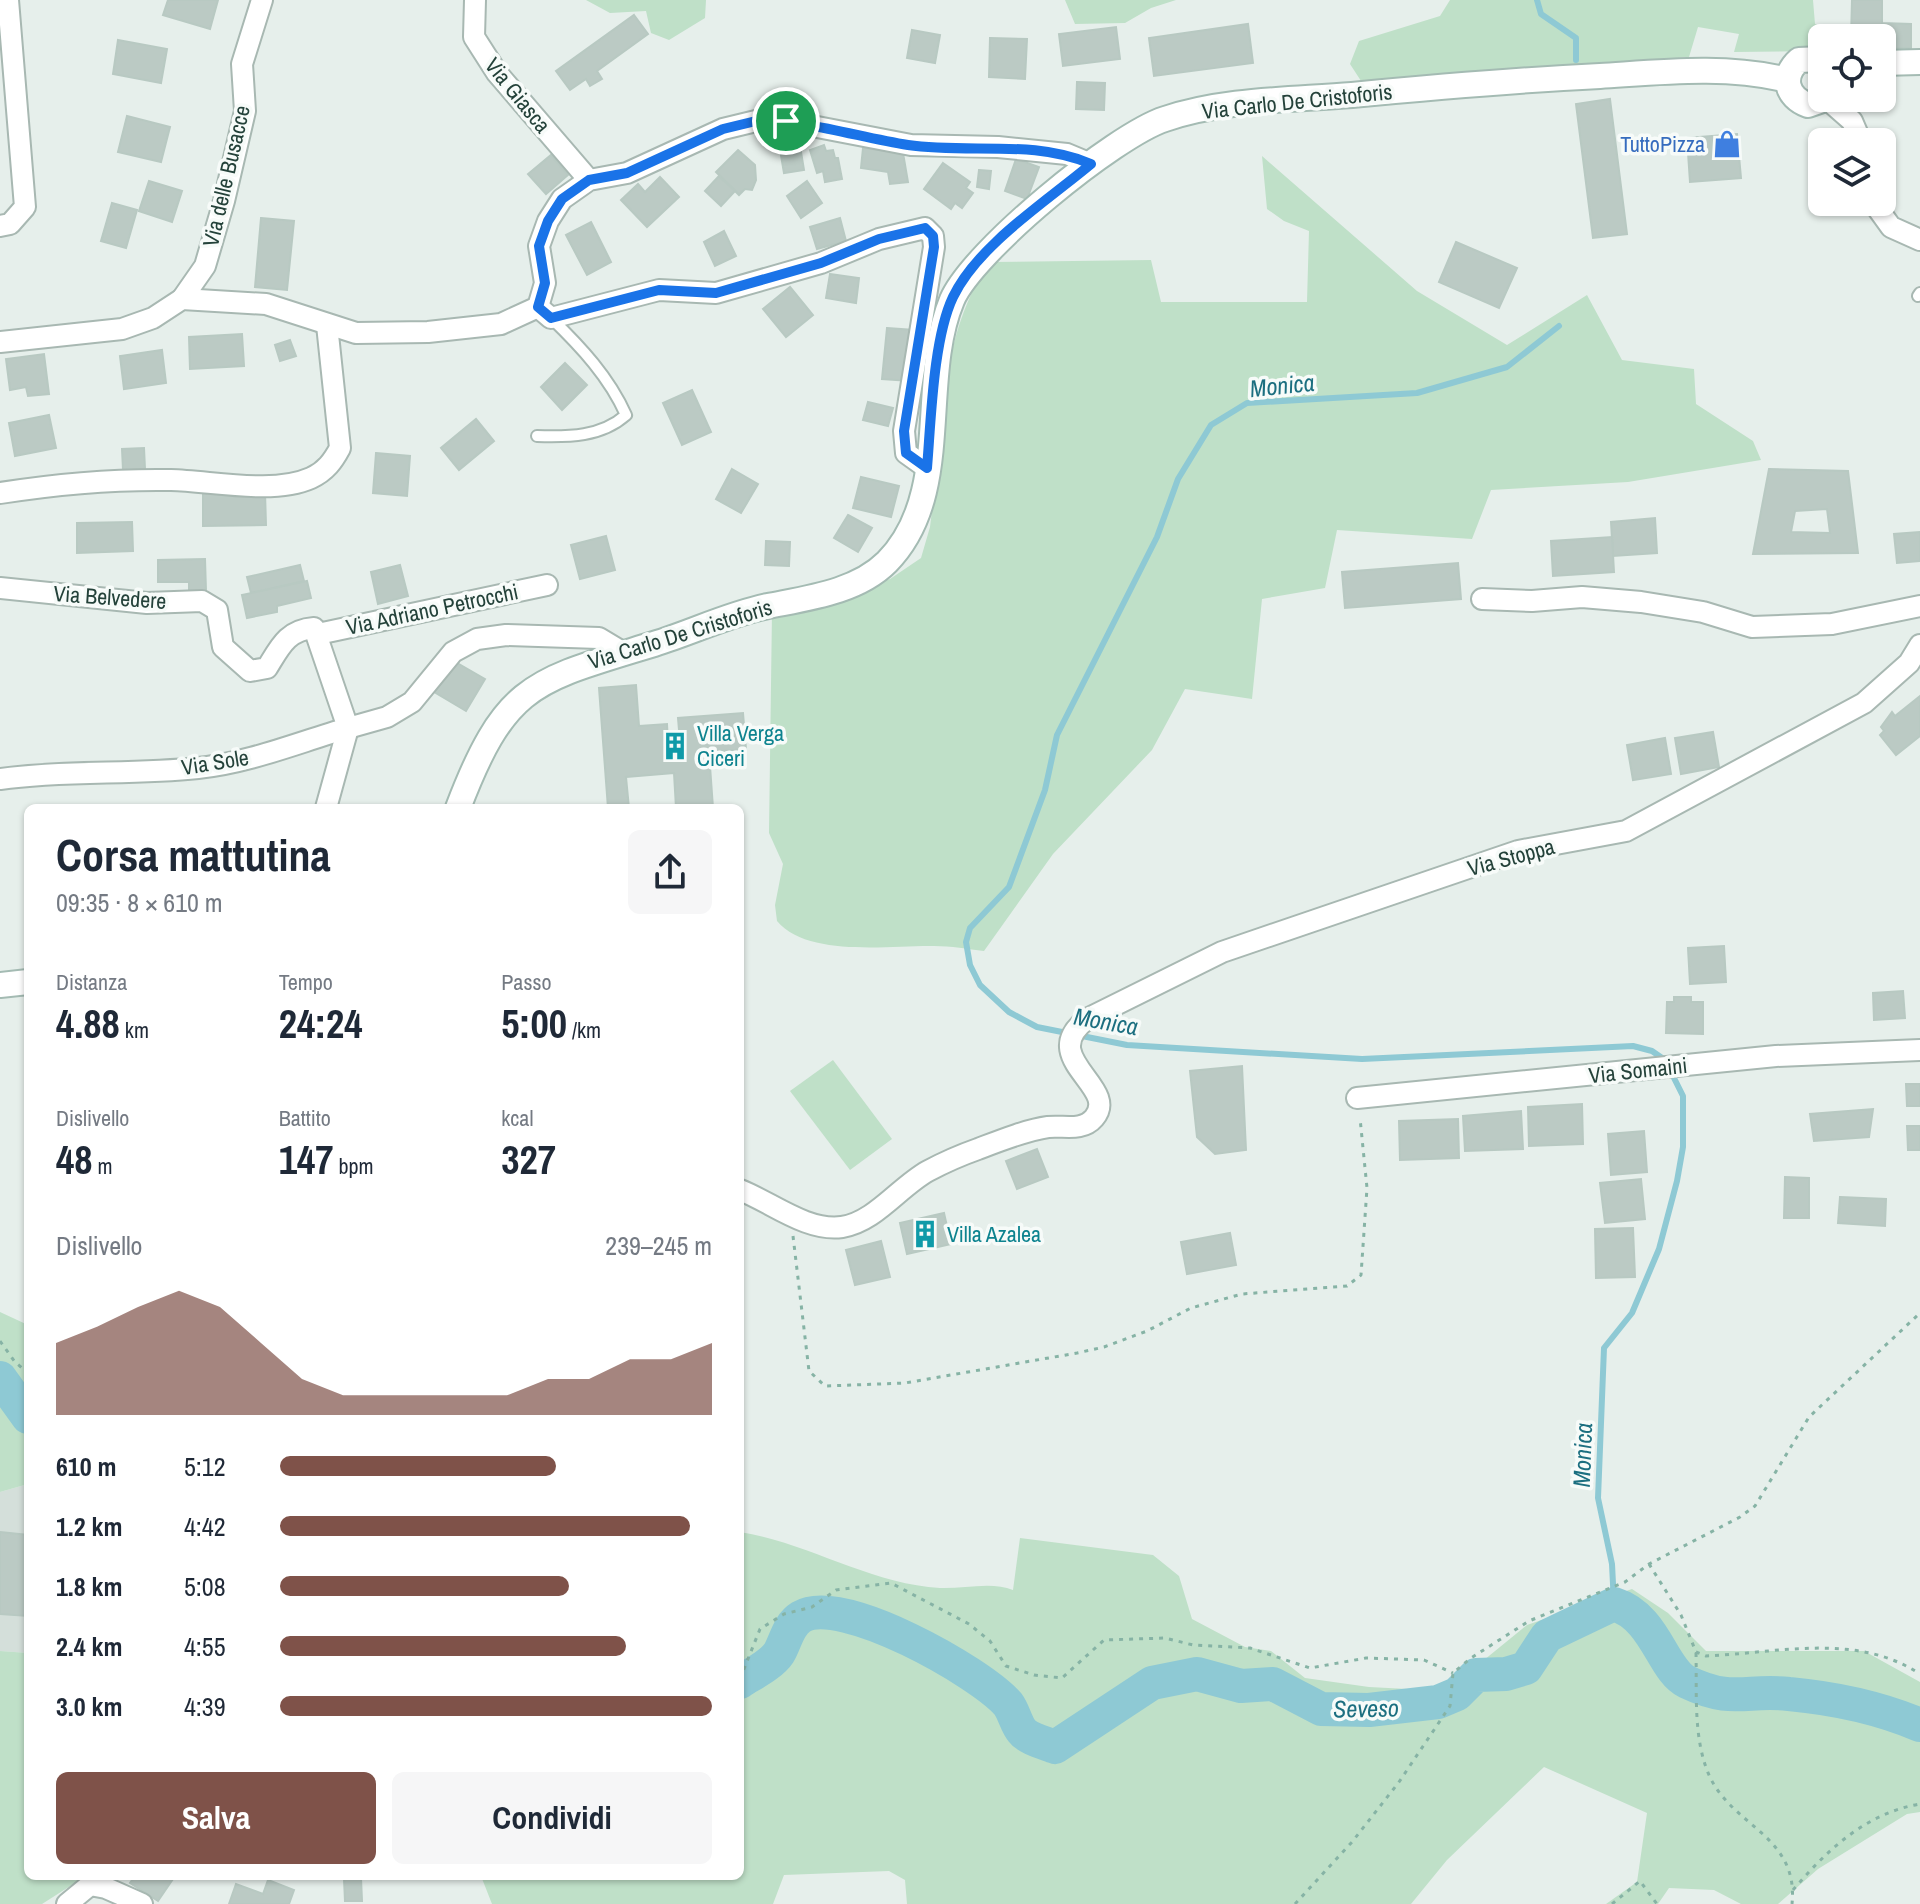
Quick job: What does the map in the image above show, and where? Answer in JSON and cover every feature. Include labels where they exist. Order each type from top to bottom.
[{"type":"main road","points":[[1808,60],[1799,60],[1788,80],[1791,93],[1801,102],[1808,103]]},
{"type":"main road","points":[[1896,63],[1920,62]]},
{"type":"main road","name":"Via Carlo De Cristoforis","points":[[460,804],[476,760],[513,705],[536,685],[559,674],[748,610],[834,592],[863,579],[886,563],[907,535],[920,505],[940,349],[953,297],[987,252],[1091,164],[1137,130],[1206,108],[1476,83],[1712,69],[1788,80]]},
{"type":"main road","points":[[0,985],[24,982]]},
{"type":"street","points":[[0,226],[10,224],[25,207],[8,0]]},
{"type":"street","name":"Via delle Busacce","points":[[182,299],[205,266],[224,201],[245,111],[242,64],[262,0]]},
{"type":"street","name":"Via Giasca","points":[[475,0],[474,37],[497,73],[589,180]]},
{"type":"street","points":[[1843,112],[1855,128]]},
{"type":"street","points":[[545,313],[545,283],[539,246],[548,221],[562,199],[589,180],[627,173],[723,129],[756,121],[786,121],[911,145],[998,147],[1067,154],[1091,164]]},
{"type":"street","points":[[1883,216],[1891,227],[1920,240]]},
{"type":"street","points":[[0,342],[122,329],[153,318],[182,299],[266,304],[356,333],[428,332],[501,324],[659,290],[716,293],[821,263],[879,239],[925,228],[933,236],[934,247],[904,431],[906,453],[927,468]]},
{"type":"street","points":[[0,493],[65,483],[171,480],[263,486],[310,479],[331,465],[340,448],[327,325]]},
{"type":"street","name":"Via Adriano Petrocchi","points":[[318,634],[547,585]]},
{"type":"street","name":"Via Belvedere","points":[[0,588],[147,603],[202,601],[217,610],[223,647],[250,671],[267,668],[280,643],[299,629],[314,628],[318,634]]},
{"type":"street","points":[[1482,599],[1582,597],[1641,602],[1703,612],[1752,627],[1832,624],[1920,606]]},
{"type":"street","points":[[318,634],[348,728],[327,804]]},
{"type":"street","points":[[348,728],[387,717],[412,702],[453,652],[477,639],[506,635],[599,638],[624,653]]},
{"type":"street","name":"Via Stoppa","points":[[789,1212],[823,1226],[840,1227],[857,1223],[926,1172],[978,1149],[1047,1127],[1081,1126],[1094,1118],[1099,1105],[1097,1092],[1072,1061],[1073,1036],[1222,952],[1518,851],[1626,831],[1864,703],[1909,663],[1920,645]]},
{"type":"street","name":"Via Sole","points":[[0,779],[198,768],[243,760],[348,728]]},
{"type":"street","name":"Via Somaini","points":[[1357,1098],[1776,1056],[1920,1050]]},
{"type":"street","points":[[744,1192],[789,1212]]},
{"type":"street","points":[[67,1904],[90,1885],[142,1904]]},
{"type":"lane","points":[[537,436],[569,437],[611,428],[626,415],[617,394],[589,358],[545,313]]},
{"type":"path","points":[[789,1212],[800,1272],[809,1371],[825,1386],[905,1383],[1077,1353],[1147,1331],[1210,1302],[1242,1294],[1347,1286],[1361,1275],[1367,1188],[1357,1098]]},
{"type":"path","points":[[1295,1904],[1352,1842],[1399,1782],[1450,1706],[1453,1673],[1529,1621],[1625,1582],[1649,1564],[1740,1517],[1755,1506],[1809,1417],[1920,1313]]},
{"type":"path","points":[[0,1341],[24,1370]]},
{"type":"path","points":[[1649,1564],[1681,1615],[1696,1652],[1698,1734],[1708,1773],[1723,1800],[1774,1843],[1786,1863],[1793,1890],[1792,1904]]},
{"type":"path","points":[[744,1669],[760,1629],[784,1614],[812,1607],[836,1590],[891,1583],[969,1624],[990,1641],[1006,1666],[1034,1675],[1062,1678],[1104,1640],[1165,1638],[1193,1645],[1250,1648],[1310,1668],[1366,1658],[1424,1660],[1453,1673]]},
{"type":"path","points":[[1696,1652],[1717,1656],[1826,1647],[1875,1651],[1920,1674]]},
{"type":"path","points":[[1793,1890],[1825,1853],[1869,1821],[1920,1804]]},
{"type":"path","points":[[1612,1904],[1640,1881],[1657,1904]]},
{"type":"shaded area","points":[[24,1485],[24,1653],[0,1651],[0,1492]]},
{"type":"green space","points":[[586,0],[706,0],[705,18],[669,40],[651,33],[646,11],[610,13]]},
{"type":"green space","points":[[1065,0],[1176,0],[1151,8],[1125,23],[1075,24]]},
{"type":"green space","points":[[1450,0],[1813,0],[1815,24],[1808,24],[1808,51],[1734,52],[1739,34],[1698,27],[1689,57],[1363,84],[1350,64],[1359,41],[1440,16]]},
{"type":"green space","points":[[1262,156],[1417,291],[1507,345],[1587,295],[1622,360],[1694,369],[1696,404],[1753,441],[1761,460],[1628,482],[1491,490],[1472,539],[1337,530],[1325,588],[1262,599],[1252,699],[1185,689],[1152,750],[1053,854],[984,951],[940,946],[829,945],[791,933],[777,921],[775,905],[783,864],[769,833],[772,611],[890,579],[921,558],[930,527],[944,390],[951,356],[972,292],[989,262],[1151,260],[1161,302],[1307,302],[1309,231],[1284,221],[1267,209]]},
{"type":"green space","points":[[833,1060],[892,1139],[850,1170],[790,1091]]},
{"type":"green space","points":[[0,1312],[24,1323],[24,1485],[0,1492]]},
{"type":"green space","points":[[744,1533],[766,1537],[889,1579],[940,1588],[987,1586],[1013,1590],[1020,1538],[1153,1555],[1179,1576],[1192,1619],[1245,1647],[1271,1651],[1305,1678],[1369,1687],[1446,1691],[1527,1625],[1632,1589],[1668,1613],[1706,1651],[1864,1651],[1920,1682],[1920,1812],[1907,1814],[1818,1869],[1778,1904],[1741,1904],[1714,1890],[1669,1888],[1658,1904],[1606,1904],[1637,1882],[1647,1813],[1544,1767],[1447,1860],[1411,1904],[907,1904],[905,1880],[889,1871],[784,1875],[773,1904],[492,1904],[483,1880],[744,1880]]},
{"type":"green space","points":[[0,1651],[24,1653],[24,1880],[80,1880],[42,1904],[0,1904]]},
{"type":"building","points":[[168,0],[218,0],[210,29],[163,15]]},
{"type":"building","points":[[1852,0],[1882,0],[1882,23],[1911,24],[1911,48],[1896,48],[1896,24],[1851,24]]},
{"type":"building","points":[[634,15],[648,34],[597,71],[602,79],[590,86],[586,79],[570,90],[556,71]]},
{"type":"building","points":[[1248,24],[1253,63],[1154,76],[1149,38]]},
{"type":"building","points":[[1116,27],[1120,59],[1063,66],[1059,34]]},
{"type":"building","points":[[912,30],[940,35],[935,63],[907,58]]},
{"type":"building","points":[[990,38],[1027,39],[1025,79],[989,77]]},
{"type":"building","points":[[118,40],[167,49],[161,83],[113,74]]},
{"type":"building","points":[[1077,82],[1105,83],[1104,110],[1076,109]]},
{"type":"building","points":[[1610,99],[1627,234],[1593,238],[1576,104]]},
{"type":"building","points":[[127,116],[170,127],[161,162],[118,152]]},
{"type":"building","points":[[798,134],[804,170],[784,173],[778,138]]},
{"type":"building","points":[[1737,134],[1741,178],[1690,182],[1687,138]]},
{"type":"building","points":[[824,145],[826,151],[833,150],[835,158],[838,158],[842,179],[825,182],[823,171],[817,173],[810,150]]},
{"type":"building","points":[[863,148],[903,153],[908,182],[890,184],[888,172],[861,168]]},
{"type":"building","points":[[738,150],[755,165],[756,180],[752,190],[745,189],[739,195],[716,172]]},
{"type":"building","points":[[551,155],[568,175],[546,194],[528,174]]},
{"type":"building","points":[[1016,159],[1039,167],[1027,199],[1005,191]]},
{"type":"building","points":[[943,163],[970,182],[966,188],[973,193],[962,208],[955,203],[951,209],[924,189]]},
{"type":"building","points":[[979,170],[991,171],[989,189],[977,187]]},
{"type":"building","points":[[719,176],[735,191],[721,206],[705,191]]},
{"type":"building","points":[[660,177],[679,197],[647,227],[621,200],[638,184],[645,192]]},
{"type":"building","points":[[149,181],[182,191],[172,222],[139,211]]},
{"type":"building","points":[[807,181],[822,203],[801,218],[787,196]]},
{"type":"building","points":[[112,203],[137,210],[126,248],[101,241]]},
{"type":"building","points":[[261,218],[294,221],[287,290],[255,287]]},
{"type":"building","points":[[840,218],[846,241],[817,249],[810,227]]},
{"type":"building","points":[[591,222],[611,262],[587,275],[566,235]]},
{"type":"building","points":[[724,231],[736,256],[715,266],[704,242]]},
{"type":"building","points":[[1456,242],[1517,268],[1499,308],[1439,282]]},
{"type":"building","points":[[830,274],[859,278],[856,303],[826,298]]},
{"type":"building","points":[[790,287],[813,315],[786,337],[763,309]]},
{"type":"building","points":[[887,328],[914,330],[910,381],[882,379]]},
{"type":"building","points":[[242,334],[244,366],[190,369],[189,337]]},
{"type":"building","points":[[290,340],[296,356],[280,361],[275,345]]},
{"type":"building","points":[[162,350],[166,383],[124,389],[120,356]]},
{"type":"building","points":[[44,354],[49,394],[28,396],[26,387],[10,390],[6,359]]},
{"type":"building","points":[[565,363],[587,385],[562,410],[541,387]]},
{"type":"building","points":[[692,390],[711,432],[682,445],[663,403]]},
{"type":"building","points":[[868,402],[893,408],[888,426],[863,420]]},
{"type":"building","points":[[49,415],[56,448],[15,456],[9,423]]},
{"type":"building","points":[[476,419],[494,441],[459,470],[441,448]]},
{"type":"building","points":[[144,448],[145,469],[123,470],[122,449]]},
{"type":"building","points":[[376,453],[410,456],[407,496],[373,493]]},
{"type":"building","points":[[732,469],[758,484],[741,513],[716,499]]},
{"type":"building","points":[[1769,469],[1848,471],[1858,553],[1753,554]],"holes":[[[1827,509],[1830,533],[1791,532],[1795,511]]]},
{"type":"building","points":[[861,477],[899,486],[891,517],[853,508]]},
{"type":"building","points":[[265,492],[266,525],[203,526],[203,493]]},
{"type":"building","points":[[848,515],[872,528],[858,552],[834,538]]},
{"type":"building","points":[[1655,518],[1657,553],[1613,556],[1611,522]]},
{"type":"building","points":[[132,522],[133,551],[77,553],[77,523]]},
{"type":"building","points":[[1920,532],[1920,561],[1897,563],[1894,534]]},
{"type":"building","points":[[606,536],[615,570],[580,579],[571,545]]},
{"type":"building","points":[[1612,537],[1614,572],[1553,576],[1551,541]]},
{"type":"building","points":[[766,541],[790,542],[789,566],[765,565]]},
{"type":"building","points":[[205,559],[206,591],[189,592],[189,582],[158,582],[158,560]]},
{"type":"building","points":[[1458,563],[1461,599],[1345,608],[1342,572]]},
{"type":"building","points":[[300,565],[304,581],[251,593],[247,577]]},
{"type":"building","points":[[400,565],[408,596],[378,604],[371,572]]},
{"type":"building","points":[[307,581],[311,598],[277,606],[277,612],[247,618],[242,595]]},
{"type":"building","points":[[452,660],[485,679],[466,711],[434,692]]},
{"type":"building","name":"Villa Verga Ciceri","points":[[636,685],[639,726],[667,724],[668,743],[680,742],[678,718],[743,713],[746,749],[709,752],[713,804],[676,804],[674,773],[626,777],[629,804],[608,804],[599,688]]},
{"type":"building","points":[[1920,696],[1920,736],[1896,755],[1880,735],[1884,731],[1881,727],[1892,712],[1895,716]]},
{"type":"building","points":[[1713,732],[1719,767],[1681,774],[1675,738]]},
{"type":"building","points":[[1665,738],[1671,774],[1633,780],[1627,745]]},
{"type":"building","points":[[1724,946],[1726,982],[1690,984],[1688,948]]},
{"type":"building","points":[[1903,991],[1905,1018],[1874,1020],[1873,993]]},
{"type":"building","points":[[1674,997],[1691,997],[1691,1002],[1703,1002],[1703,1034],[1666,1033],[1667,1002],[1674,1002]]},
{"type":"building","points":[[1242,1066],[1246,1150],[1215,1154],[1197,1137],[1190,1071]]},
{"type":"building","points":[[1906,1084],[1920,1084],[1920,1106],[1907,1106]]},
{"type":"building","points":[[1582,1104],[1583,1144],[1529,1146],[1528,1107]]},
{"type":"building","points":[[1873,1109],[1869,1137],[1814,1141],[1810,1114]]},
{"type":"building","points":[[1521,1111],[1523,1149],[1465,1151],[1463,1116]]},
{"type":"building","points":[[1458,1119],[1459,1158],[1400,1160],[1399,1121]]},
{"type":"building","points":[[1907,1126],[1920,1126],[1920,1150],[1908,1150]]},
{"type":"building","points":[[1644,1131],[1647,1172],[1611,1175],[1608,1134]]},
{"type":"building","points":[[1037,1149],[1048,1177],[1017,1189],[1006,1161]]},
{"type":"building","points":[[1785,1177],[1809,1178],[1809,1218],[1784,1218]]},
{"type":"building","points":[[1641,1179],[1645,1219],[1605,1223],[1600,1183]]},
{"type":"building","points":[[1840,1197],[1886,1199],[1885,1226],[1838,1223]]},
{"type":"building","name":"Villa Azalea","points":[[944,1213],[951,1244],[907,1254],[900,1223]]},
{"type":"building","points":[[1633,1228],[1635,1277],[1596,1278],[1595,1229]]},
{"type":"building","points":[[1230,1233],[1236,1265],[1187,1274],[1181,1242]]},
{"type":"building","points":[[881,1241],[890,1277],[855,1285],[846,1250]]},
{"type":"building","points":[[0,1532],[24,1535],[24,1616],[0,1614]]},
{"type":"building","points":[[132,1880],[172,1880],[158,1901],[130,1883]]},
{"type":"building","points":[[268,1880],[294,1890],[289,1904],[229,1904],[236,1884],[263,1894]]},
{"type":"building","points":[[344,1880],[361,1880],[362,1901],[345,1901]]},
{"type":"waterway","points":[[1537,0],[1541,14],[1576,38],[1576,60]]},
{"type":"waterway","name":"Monica","points":[[1559,326],[1507,367],[1417,393],[1247,403],[1211,425],[1178,479],[1157,537],[1057,735],[1045,790],[1009,887],[970,928],[966,942],[970,965],[980,985],[1009,1012],[1037,1027],[1127,1045],[1362,1059],[1633,1046],[1652,1051],[1665,1060]]},
{"type":"waterway","name":"Monica","points":[[1614,1604],[1612,1564],[1598,1498],[1604,1348],[1632,1313],[1659,1249],[1677,1181],[1683,1147],[1683,1096],[1670,1070]]},
{"type":"waterway","name":"Seveso","points":[[0,1378],[24,1411]]},
{"type":"waterway","name":"Seveso","points":[[744,1679],[776,1657],[790,1629],[801,1617],[820,1613],[846,1616],[877,1626],[941,1656],[993,1690],[1008,1704],[1025,1734],[1055,1747],[1152,1683],[1197,1674],[1241,1686],[1273,1684],[1321,1709],[1369,1710],[1438,1702],[1457,1694],[1476,1675],[1506,1674],[1526,1668],[1547,1636],[1614,1604],[1640,1620],[1678,1676],[1703,1689],[1728,1694],[1774,1693],[1822,1698],[1872,1709],[1920,1725]]},
{"type":"place","name":"TuttoPizza","points":[[1727,144]]},
{"type":"place","name":"Villa Verga Ciceri","points":[[675,746]]},
{"type":"place","name":"Villa Azalea","points":[[925,1234]]},
{"type":"route","points":[[756,121],[786,121],[911,145],[998,147],[1067,154],[1091,164],[987,252],[953,297],[940,349],[927,468],[906,453],[904,431],[914,384],[927,273],[934,247],[933,236],[925,228],[879,239],[821,263],[716,293],[659,290],[551,318],[538,307],[545,283],[539,246],[548,221],[562,199],[589,180],[627,173],[723,129],[756,121]]}]
